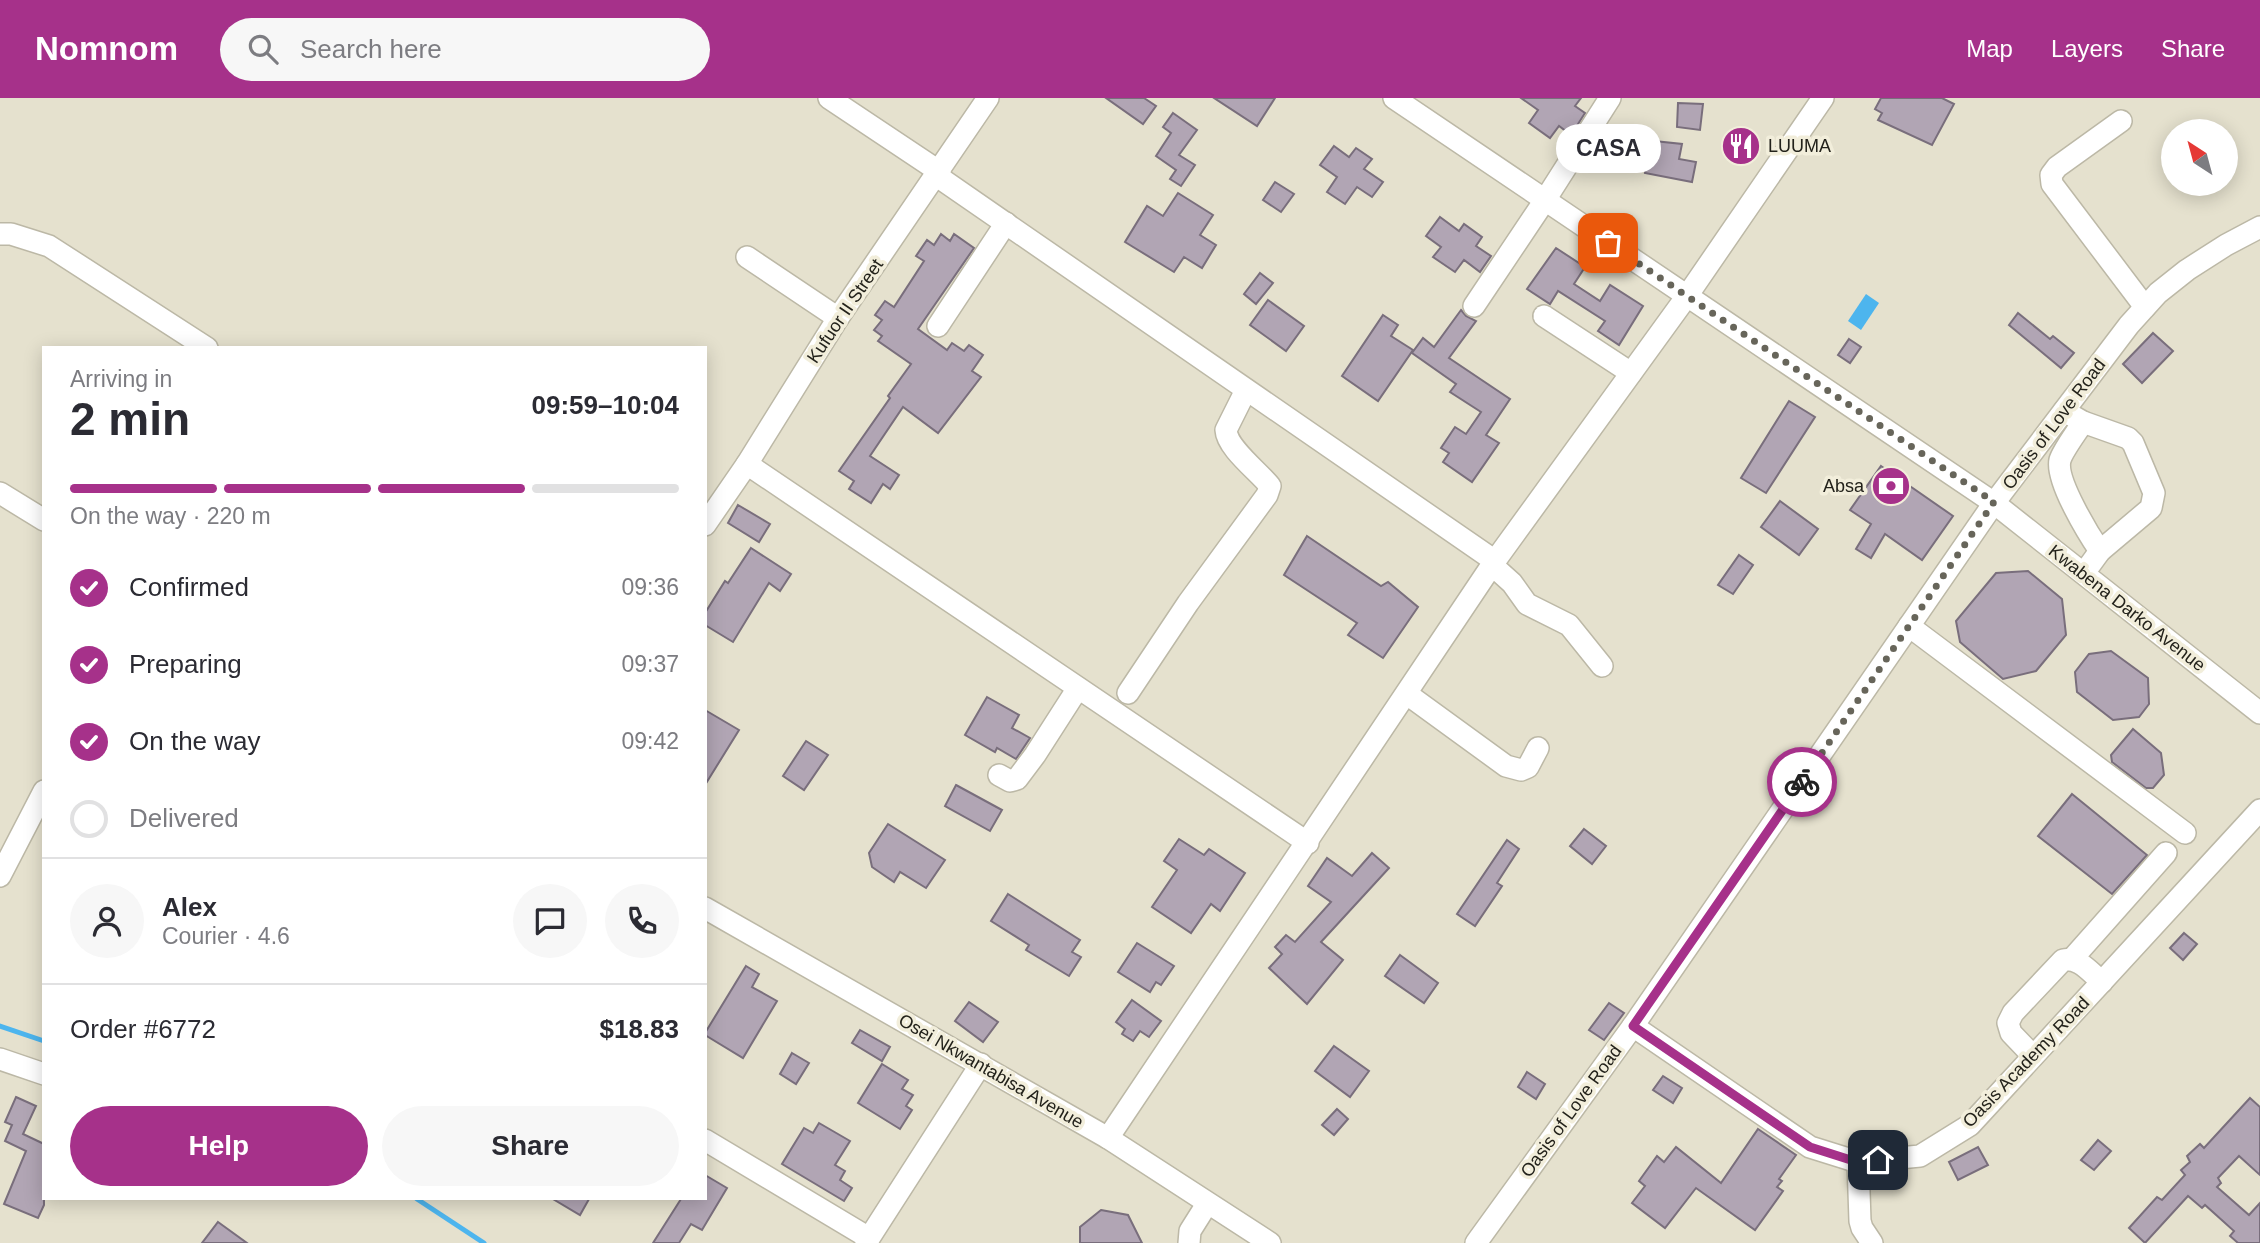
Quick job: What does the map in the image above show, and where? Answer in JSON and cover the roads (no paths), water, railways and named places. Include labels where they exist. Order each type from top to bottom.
[{"type":"street","points":[[829,98],[1494,563],[1527,604],[1569,625],[1602,666]]},
{"type":"street","name":"Kufuor II Street","points":[[707,522],[747,464],[838,318],[988,98]]},
{"type":"street","name":"Kwabena Darko Avenue","points":[[1394,98],[1994,502],[2260,713]]},
{"type":"street","points":[[1474,306],[1610,98]]},
{"type":"street","points":[[1108,1138],[1494,563],[1687,296],[1823,98]]},
{"type":"street","points":[[2121,121],[2057,167],[2051,175],[2052,184],[2145,307]]},
{"type":"street","points":[[938,326],[1006,223]]},
{"type":"street","name":"Oasis of Love Road","points":[[1476,1243],[1633,1026],[1994,502],[2129,325],[2158,293],[2187,270],[2260,227]]},
{"type":"street","points":[[0,234],[11,234],[49,246],[204,346]]},
{"type":"street","points":[[747,257],[838,318]]},
{"type":"street","points":[[1544,316],[1631,373]]},
{"type":"street","points":[[1128,693],[1188,603],[1267,495],[1270,486],[1227,436],[1226,429],[1246,390]]},
{"type":"street","points":[[2064,411],[2133,443],[2154,493],[2151,508],[2100,551],[2084,573]]},
{"type":"street","points":[[2084,422],[2060,460],[2060,471],[2080,521],[2100,551]]},
{"type":"street","points":[[747,464],[927,583],[1077,688],[1308,843]]},
{"type":"street","points":[[0,493],[42,519]]},
{"type":"street","points":[[1909,626],[2185,833]]},
{"type":"street","points":[[999,775],[1010,781],[1017,779],[1077,688]]},
{"type":"street","points":[[1407,694],[1506,766],[1521,770],[1528,767],[1538,748]]},
{"type":"street","points":[[0,876],[42,795]]},
{"type":"street","name":"Oasis Academy Road","points":[[1633,1026],[1810,1147],[1857,1162],[1920,1156],[1970,1125],[2260,810]]},
{"type":"street","points":[[2072,959],[2166,853]]},
{"type":"street","name":"Osei Nkwantabisa Avenue","points":[[707,909],[1108,1138],[1270,1243]]},
{"type":"street","points":[[2034,1056],[2011,1033],[2008,1023],[2013,1013],[2063,960],[2072,959],[2080,963],[2102,982]]},
{"type":"street","points":[[0,1059],[42,1073]]},
{"type":"street","points":[[707,1141],[867,1241],[981,1064]]},
{"type":"street","points":[[1857,1162],[1860,1221],[1872,1243]]},
{"type":"street","points":[[1189,1243],[1190,1231],[1207,1203]]},
{"type":"water","points":[[1866,294],[1879,303],[1861,330],[1848,321]]},
{"type":"waterway","points":[[0,1026],[42,1040]]},
{"type":"waterway","points":[[419,1200],[484,1243]]},
{"type":"place","name":"LUUMA","points":[[1741,146]]},
{"type":"place","name":"CASA","points":[[1608,243]]},
{"type":"place","name":"Absa","points":[[1891,486]]}]
